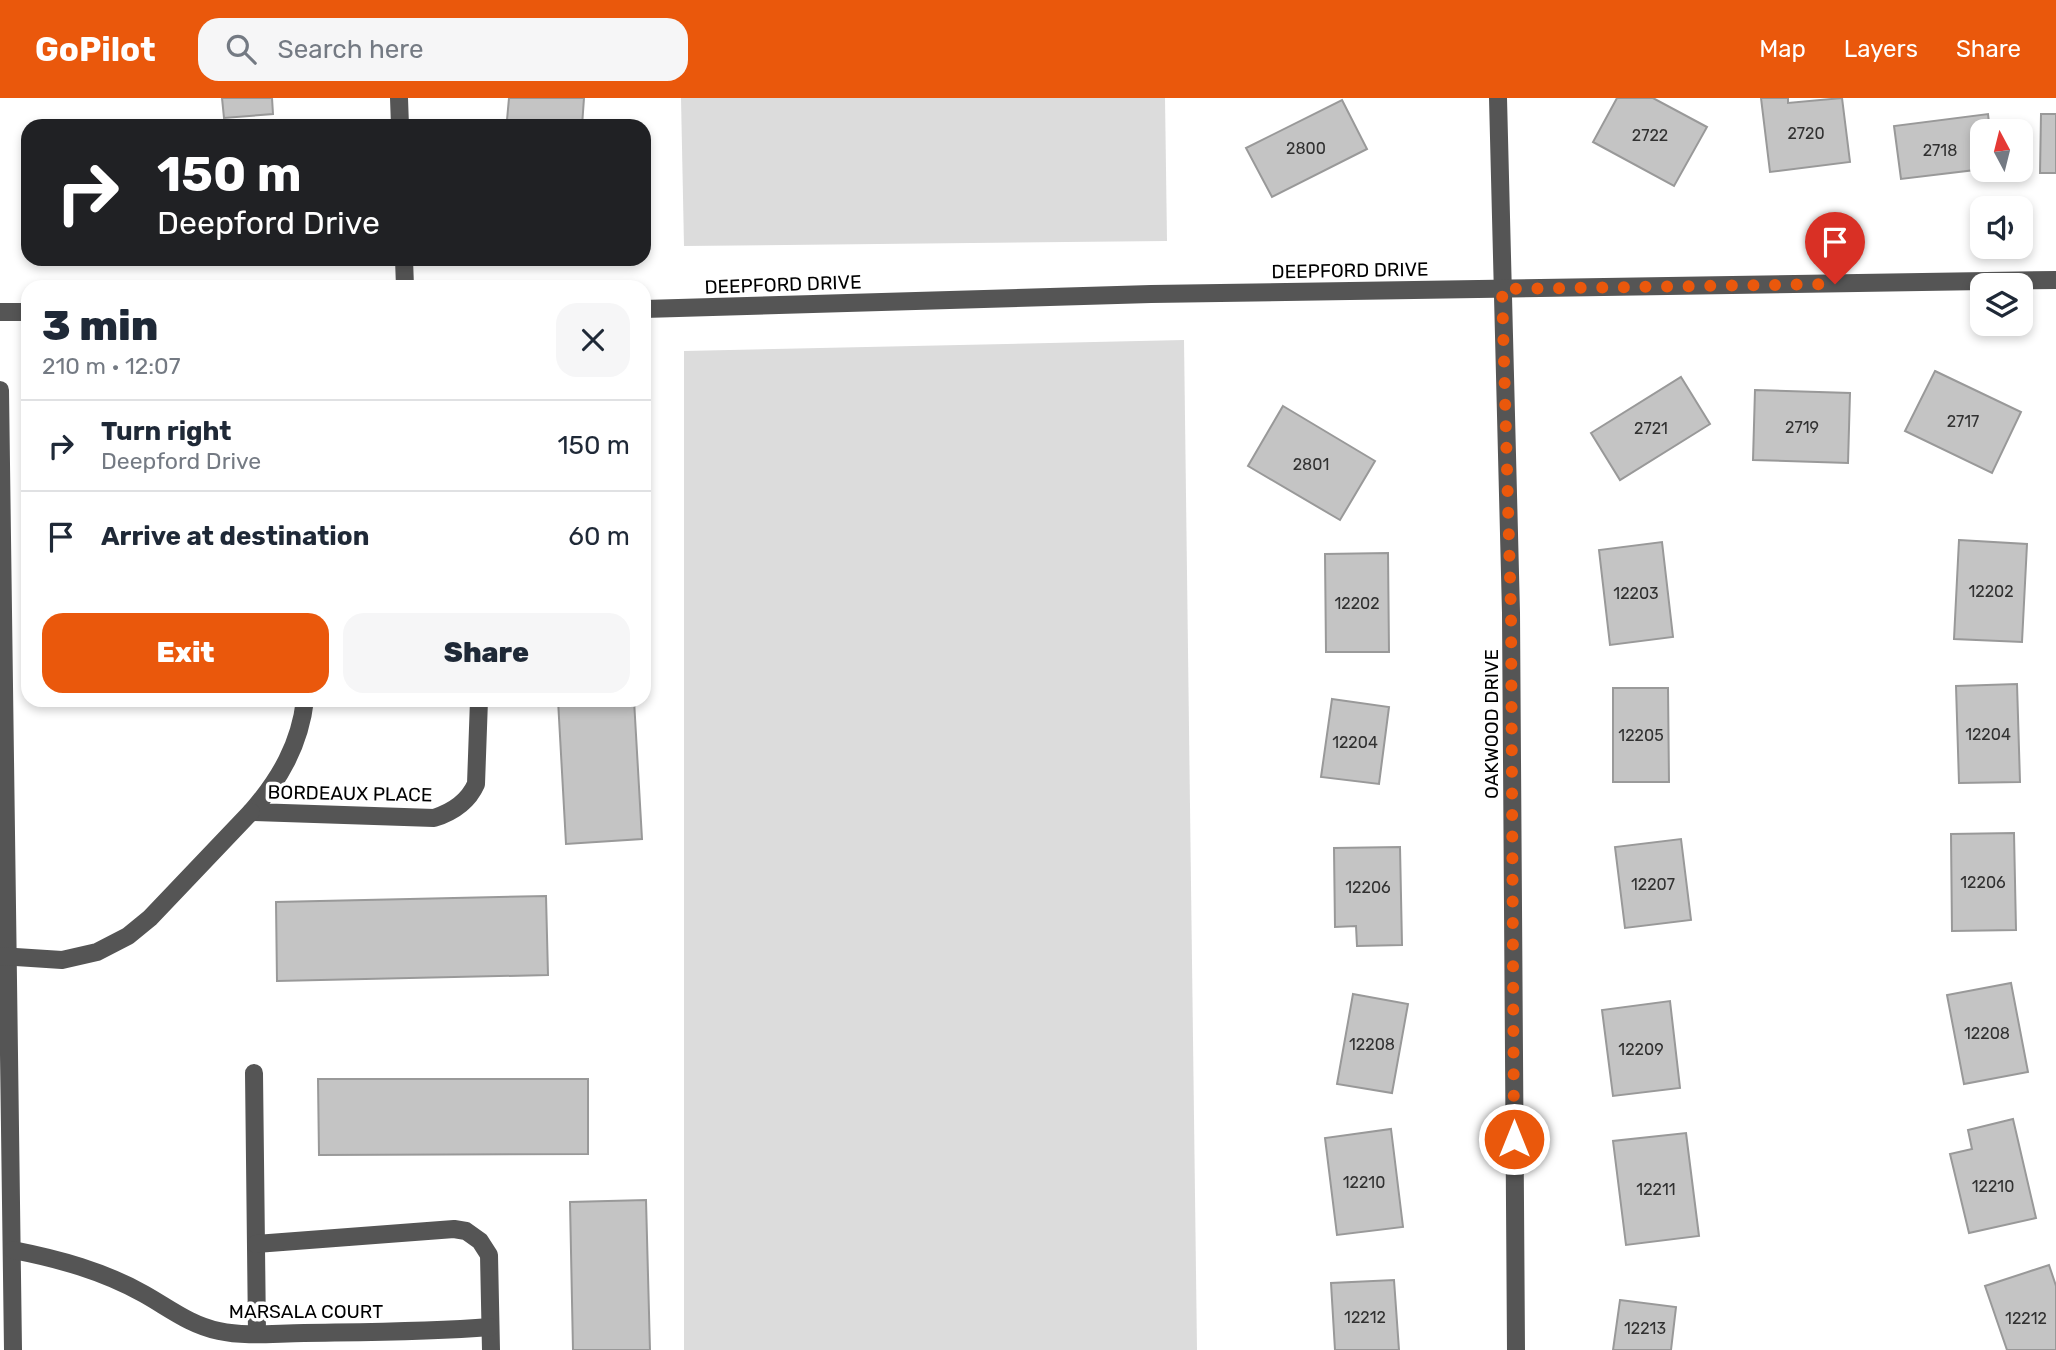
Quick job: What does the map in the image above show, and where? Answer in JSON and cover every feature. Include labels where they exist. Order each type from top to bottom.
[{"type":"street","points":[[399,98],[400,119]]},
{"type":"street","name":"OAKWOOD DRIVE","points":[[1497,98],[1511,613],[1516,1350]]},
{"type":"street","name":"DEEPFORD DRIVE","points":[[651,309],[1151,295],[2056,280]]},
{"type":"street","points":[[0,312],[21,312]]},
{"type":"street","points":[[0,390],[5,956],[13,1350]]},
{"type":"street","name":"BORDEAUX PLACE","points":[[5,956],[62,960],[97,952],[128,936],[150,918],[274,786],[293,750],[303,719],[304,707]]},
{"type":"street","name":"BORDEAUX PLACE","points":[[251,812],[434,818],[451,812],[472,794],[476,784],[479,707]]},
{"type":"street","points":[[254,1073],[257,1334]]},
{"type":"street","points":[[256,1244],[466,1231],[480,1241],[489,1255],[491,1350]]},
{"type":"street","name":"MARSALA COURT","points":[[13,1250],[60,1259],[103,1274],[144,1293],[188,1321],[221,1332],[432,1332],[491,1327]]},
{"type":"shaded area","points":[[681,98],[1165,98],[1167,241],[684,246]]},
{"type":"shaded area","points":[[1184,340],[1197,1350],[684,1350],[684,351]]},
{"type":"building","points":[[222,98],[272,98],[273,114],[224,118]]},
{"type":"building","points":[[509,98],[584,98],[582,119],[507,119]]},
{"type":"building","points":[[1617,98],[1653,98],[1707,127],[1674,186],[1593,142]]},
{"type":"building","points":[[1761,98],[1788,98],[1788,103],[1842,98],[1850,162],[1770,172]]},
{"type":"building","points":[[1342,100],[1367,149],[1272,197],[1246,148]]},
{"type":"building","points":[[1988,114],[1989,119],[1970,119],[1970,171],[1901,179],[1894,126]]},
{"type":"building","points":[[2041,114],[2056,114],[2056,173],[2040,173]]},
{"type":"building","points":[[1935,371],[2021,412],[1992,473],[1905,431]]},
{"type":"building","points":[[1681,377],[1710,424],[1620,480],[1591,433]]},
{"type":"building","points":[[1755,390],[1850,393],[1848,463],[1753,460]]},
{"type":"building","points":[[1283,406],[1375,461],[1340,520],[1248,466]]},
{"type":"building","points":[[1959,540],[2027,544],[2022,642],[1954,639]]},
{"type":"building","points":[[1662,542],[1673,637],[1610,645],[1599,550]]},
{"type":"building","points":[[1388,553],[1389,652],[1326,652],[1325,554]]},
{"type":"building","points":[[2017,684],[2020,782],[1959,783],[1956,686]]},
{"type":"building","points":[[1613,688],[1668,688],[1669,782],[1613,782]]},
{"type":"building","points":[[1332,699],[1389,707],[1379,784],[1321,777]]},
{"type":"building","points":[[558,707],[634,707],[642,839],[566,844]]},
{"type":"building","points":[[2014,833],[2016,930],[1952,931],[1951,834]]},
{"type":"building","points":[[1681,839],[1691,920],[1625,928],[1615,847]]},
{"type":"building","points":[[1400,847],[1402,945],[1357,946],[1356,926],[1335,927],[1334,848]]},
{"type":"building","points":[[546,896],[548,975],[277,981],[276,902]]},
{"type":"building","points":[[2011,983],[2028,1072],[1964,1084],[1947,995]]},
{"type":"building","points":[[1353,994],[1408,1004],[1392,1093],[1337,1084]]},
{"type":"building","points":[[1670,1001],[1680,1088],[1613,1096],[1602,1010]]},
{"type":"building","points":[[318,1079],[588,1079],[588,1154],[319,1155]]},
{"type":"building","points":[[2013,1119],[2036,1218],[1969,1233],[1950,1154],[1972,1149],[1968,1130]]},
{"type":"building","points":[[1391,1129],[1403,1227],[1337,1235],[1325,1138]]},
{"type":"building","points":[[1686,1133],[1699,1236],[1626,1245],[1613,1141]]},
{"type":"building","points":[[646,1200],[650,1350],[573,1350],[570,1202]]},
{"type":"building","points":[[2049,1265],[2056,1286],[2056,1350],[2007,1350],[1985,1286]]},
{"type":"building","points":[[1394,1280],[1399,1350],[1335,1350],[1331,1283]]},
{"type":"building","points":[[1620,1300],[1676,1307],[1671,1350],[1613,1350]]},
{"type":"route","points":[[1514,1139],[1511,613],[1502,289],[1835,284]]}]
